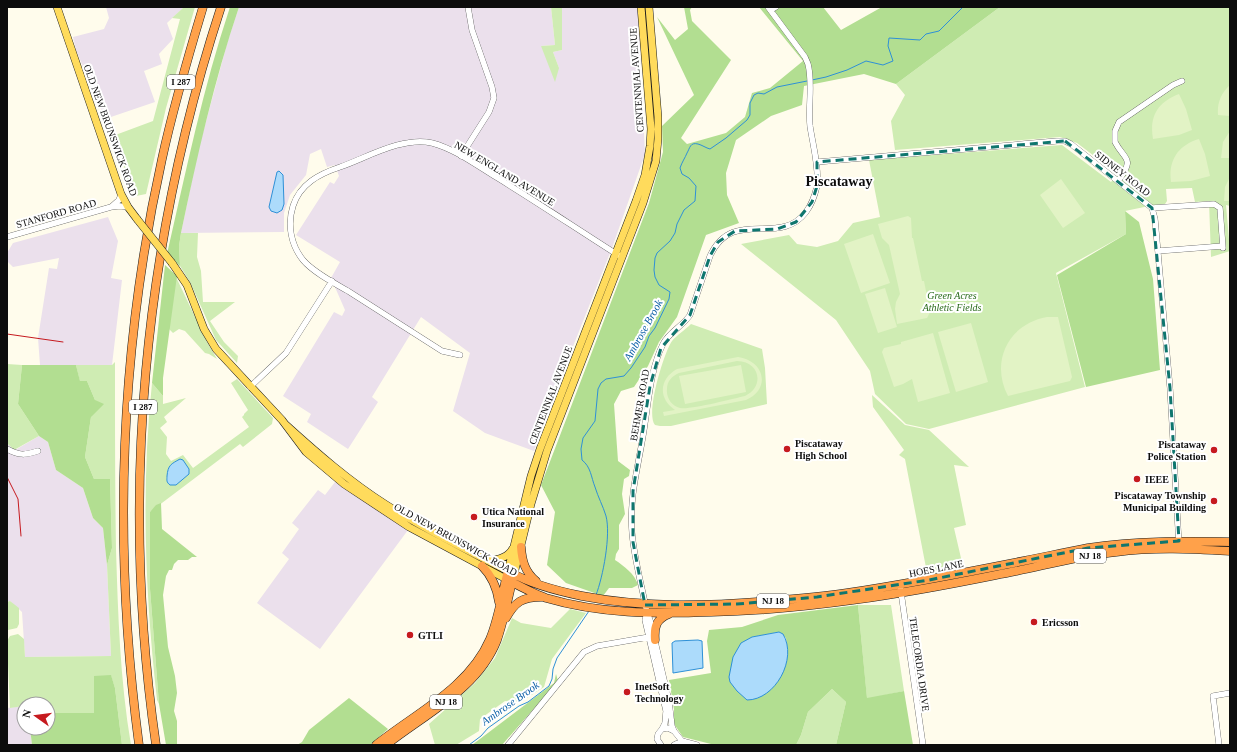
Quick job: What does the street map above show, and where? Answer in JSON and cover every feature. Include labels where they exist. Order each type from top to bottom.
[{"type":"highway","name":"I 287","points":[[139,745],[129,655],[123,553],[124,470],[129,368],[138,291],[154,195],[176,102],[203,7]]},
{"type":"highway","name":"I 287","points":[[156,745],[147,670],[140,565],[141,441],[146,368],[156,280],[175,175],[196,88],[221,7]]},
{"type":"highway","name":"HOES LANE","points":[[646,609],[672,614],[772,610],[853,601],[901,589],[1115,552],[1180,545],[1230,542]]},
{"type":"highway","name":"HOES LANE","points":[[1180,545],[1230,551]]},
{"type":"highway","points":[[518,546],[525,568],[531,576],[542,585]]},
{"type":"highway","points":[[484,563],[498,595],[499,607]]},
{"type":"highway","name":"OLD NEW BRUNSWICK ROAD","points":[[510,577],[584,596],[646,609]]},
{"type":"highway","name":"OLD NEW BRUNSWICK ROAD","points":[[510,577],[545,597],[579,606],[598,610],[629,613],[646,609]]},
{"type":"highway","name":"CENTENNIAL AVENUE","points":[[376,745],[465,677],[483,653],[490,638],[510,577]]},
{"type":"highway","name":"CENTENNIAL AVENUE","points":[[386,745],[449,699],[474,676],[497,640],[510,577]]},
{"type":"highway","name":"HOES LANE","points":[[646,609],[745,603],[901,589]]},
{"type":"highway","name":"NJ 18","points":[[501,626],[517,603],[528,598],[545,597]]},
{"type":"highway","points":[[652,638],[657,622],[663,616],[672,614]]},
{"type":"main road","name":"OLD NEW BRUNSWICK ROAD","points":[[57,7],[121,194],[128,207],[172,263],[186,285],[210,340],[216,350],[285,424],[293,437],[306,452],[344,484],[410,528],[510,577]]},
{"type":"main road","name":"CENTENNIAL AVENUE","points":[[518,546],[531,476],[540,449],[645,175],[650,150],[651,129],[641,7]]},
{"type":"main road","name":"CENTENNIAL AVENUE","points":[[510,577],[547,451],[623,258],[643,203],[656,161],[658,117],[649,7]]},
{"type":"main road","points":[[484,563],[503,558],[518,546]]},
{"type":"street","points":[[460,156],[489,112],[494,98],[492,87],[472,30],[468,7]]},
{"type":"street","name":"BEHMER ROAD","points":[[652,638],[645,620],[646,609],[633,542],[633,491],[645,428],[650,386],[661,348],[666,339],[685,322],[690,315],[710,256],[718,242],[735,231],[745,228],[777,228],[796,222],[805,214],[812,202],[817,186],[817,162],[809,118],[809,67],[807,61],[772,8]]},
{"type":"street","points":[[1119,180],[1128,163],[1126,156],[1115,142],[1115,132],[1119,122],[1172,85],[1182,81]]},
{"type":"street","name":"SIDNEY ROAD","points":[[817,162],[1064,141],[1072,144],[1119,180],[1152,208],[1155,219],[1170,388],[1180,545]]},
{"type":"street","name":"NEW ENGLAND AVENUE","points":[[460,355],[442,351],[332,281],[304,261],[295,248],[290,223],[292,208],[298,196],[309,182],[326,172],[394,146],[408,143],[430,142],[442,146],[515,189],[623,258]]},
{"type":"street","name":"STANFORD ROAD","points":[[111,207],[119,200],[121,194]]},
{"type":"street","points":[[1152,208],[1214,204],[1220,208],[1223,247],[1158,251]]},
{"type":"street","name":"STANFORD ROAD","points":[[7,236],[111,207],[128,207]]},
{"type":"street","points":[[250,387],[286,354],[332,281]]},
{"type":"street","points":[[7,449],[19,455],[25,455],[38,451]]},
{"type":"street","name":"TELECORDIA DRIVE","points":[[901,589],[922,745]]},
{"type":"street","points":[[652,638],[666,711],[665,723],[657,736],[661,745]]},
{"type":"street","points":[[652,638],[669,701],[672,726],[679,738],[697,745]]},
{"type":"street","points":[[508,745],[584,652],[597,646],[652,638]]},
{"type":"street","points":[[1219,745],[1213,696],[1230,693]]},
{"type":"street","points":[[662,729],[668,728],[675,732]]},
{"type":"street","points":[[673,745],[676,738],[675,732]]},
{"type":"street","points":[[673,745],[689,743]]},
{"type":"highlighted area","points":[[1065,141],[1152,208],[1170,388],[1179,541],[1088,548],[929,580],[817,597],[737,604],[645,605],[633,542],[633,491],[650,386],[661,348],[690,315],[710,256],[718,242],[735,231],[777,229],[796,222],[812,202],[817,186],[817,162]]},
{"type":"shaded area","points":[[106,7],[184,7],[167,23],[173,39],[159,54],[162,64],[144,71],[155,102],[105,119],[76,50],[73,37],[104,29],[109,18]]},
{"type":"shaded area","points":[[239,7],[551,7],[555,45],[541,46],[559,68],[553,52],[562,50],[562,7],[638,7],[645,154],[612,248],[553,397],[534,451],[485,433],[453,411],[470,353],[421,317],[372,397],[378,402],[348,449],[307,422],[311,414],[283,396],[334,312],[342,316],[345,310],[331,278],[340,262],[296,235],[330,182],[334,184],[339,176],[335,165],[327,167],[321,149],[310,154],[306,175],[290,195],[284,213],[284,232],[181,233],[198,151],[228,40]]},
{"type":"shaded area","points":[[108,217],[118,241],[111,278],[122,280],[112,365],[40,365],[38,338],[49,268],[57,269],[59,258],[13,267],[7,261],[7,253],[13,243]]},
{"type":"shaded area","points":[[39,436],[48,442],[56,470],[83,488],[93,518],[103,528],[107,565],[111,656],[25,657],[22,612],[10,601],[7,602],[7,443],[15,450]]},
{"type":"shaded area","points":[[335,482],[408,530],[320,649],[257,603],[289,559],[282,553],[299,529],[292,523],[318,490],[325,495]]},
{"type":"shaded area","points":[[16,707],[16,736],[31,736],[32,745],[7,745],[7,708]]},
{"type":"green space","points":[[184,7],[195,7],[166,108],[146,194],[131,197],[121,154],[110,137],[153,121],[180,19],[172,18]]},
{"type":"green space","points":[[230,7],[239,7],[214,91],[193,176],[179,246],[180,266],[167,254],[203,99]]},
{"type":"green space","points":[[551,7],[562,7],[562,50],[553,52],[559,68],[555,82],[541,46],[555,45]]},
{"type":"green space","points":[[684,7],[692,7],[690,10],[692,21],[731,60],[681,138],[687,144],[726,133],[745,117],[752,93],[770,88],[803,61],[759,7],[823,7],[841,30],[882,7],[1000,7],[896,84],[864,74],[804,86],[802,105],[771,116],[736,140],[726,173],[727,195],[739,223],[706,235],[677,317],[659,342],[648,366],[634,387],[621,391],[614,404],[618,461],[630,470],[629,476],[624,479],[622,494],[625,514],[619,525],[619,549],[615,560],[632,574],[638,585],[632,588],[609,588],[603,596],[566,583],[547,565],[555,512],[541,485],[649,203],[663,152],[662,126],[694,95],[657,17],[675,40],[688,29]]},
{"type":"green space","name":"Green Acres Athletic Fields","points":[[1000,7],[1230,7],[1230,206],[1226,205],[1230,251],[1211,257],[1209,201],[1195,202],[1192,188],[1166,189],[1167,201],[1165,204],[1125,211],[1126,234],[1056,273],[1085,387],[929,429],[906,424],[875,394],[870,371],[836,320],[741,244],[789,235],[797,244],[817,247],[838,241],[853,223],[880,217],[869,160],[1062,145],[1111,182],[1118,174],[1077,143],[1060,137],[895,150],[891,121],[905,95],[896,84]]},
{"type":"green space","points":[[1230,85],[1230,116],[1218,115],[1220,98]]},
{"type":"green space","points":[[1179,94],[1186,109],[1192,130],[1179,135],[1153,139],[1152,123],[1157,111],[1166,101]]},
{"type":"green space","points":[[1230,131],[1230,158],[1221,158],[1223,142]]},
{"type":"green space","points":[[1199,139],[1205,154],[1210,176],[1191,181],[1171,182],[1171,167],[1176,155],[1185,145]]},
{"type":"green space","points":[[1230,177],[1230,201],[1224,201],[1225,187]]},
{"type":"green space","points":[[1061,179],[1085,213],[1063,228],[1040,195]]},
{"type":"green space","points":[[1125,211],[1139,222],[1153,279],[1160,370],[1086,387],[1057,275],[1126,234]]},
{"type":"green space","points":[[908,216],[911,218],[912,238],[922,281],[924,281],[930,312],[927,318],[897,324],[895,309],[896,302],[900,294],[889,245],[882,238],[878,224]]},
{"type":"green space","points":[[181,233],[198,233],[197,257],[201,271],[203,302],[235,302],[210,321],[224,342],[238,356],[237,363],[216,340],[190,282],[180,266],[179,246]]},
{"type":"green space","points":[[873,234],[890,283],[861,293],[844,244]]},
{"type":"green space","points":[[165,265],[177,276],[163,378],[163,396],[152,383]]},
{"type":"green space","points":[[176,277],[207,342],[217,359],[205,353],[185,331],[179,329],[173,333],[169,329]]},
{"type":"green space","points":[[885,288],[897,327],[878,333],[865,294]]},
{"type":"green space","points":[[1047,317],[1058,317],[1072,377],[1070,381],[1008,396],[1003,383],[1001,370],[1002,358],[1006,346],[1013,336],[1022,328],[1033,321]]},
{"type":"green space","points":[[971,323],[988,382],[956,392],[938,332]]},
{"type":"green space","points":[[691,324],[762,349],[765,368],[767,404],[671,426],[655,425],[652,409],[660,370],[672,341]]},
{"type":"green space","points":[[933,333],[950,393],[918,402],[912,379],[894,387],[882,352],[884,348]]},
{"type":"green space","points":[[738,357],[754,364],[759,369],[762,376],[762,383],[754,395],[746,400],[664,416],[663,412],[675,410],[669,405],[663,395],[663,389],[667,378],[677,369]],"holes":[[[737,361],[745,362],[751,365],[757,375],[755,387],[745,396],[685,408],[680,408],[670,401],[667,386],[672,377],[679,373]]]},
{"type":"green space","points":[[115,362],[116,549],[120,647],[124,696],[131,745],[122,745],[115,688],[111,676],[94,676],[94,713],[56,713],[56,696],[16,696],[16,707],[10,708],[7,641],[10,636],[18,634],[24,639],[25,657],[111,656],[107,565],[112,548],[110,479],[94,479],[85,457],[95,400],[87,381],[80,382],[76,365],[112,365]]},
{"type":"green space","points":[[7,364],[22,365],[18,404],[39,436],[14,450],[7,443]]},
{"type":"green space","points":[[22,365],[76,365],[80,381],[87,381],[95,400],[104,404],[91,417],[85,457],[94,479],[110,479],[112,548],[107,565],[103,528],[93,518],[83,488],[56,470],[48,442],[39,436],[18,404]]},
{"type":"green space","points":[[741,365],[746,392],[685,404],[679,376]]},
{"type":"green space","points":[[237,379],[273,418],[272,424],[243,447],[240,444],[150,512],[150,589],[159,704],[157,700],[153,660],[147,581],[146,541],[146,462],[152,383],[163,396],[163,404],[186,398],[164,417],[167,422],[160,428],[167,437],[166,454],[171,461],[183,455],[193,468],[249,427],[242,417],[248,410],[231,383]]},
{"type":"green space","points":[[872,395],[905,425],[929,430],[969,467],[954,465],[966,525],[954,528],[964,571],[928,578],[905,459],[899,455],[904,450],[873,407]]},
{"type":"green space","points":[[161,503],[162,529],[197,557],[192,557],[188,560],[178,560],[174,564],[172,570],[169,570],[166,576],[163,595],[168,647],[175,676],[177,693],[174,711],[177,721],[177,745],[166,745],[159,704],[150,589],[150,512],[156,505]]},
{"type":"green space","points":[[10,601],[19,608],[19,624],[17,628],[8,630],[7,602]]},
{"type":"green space","points":[[858,605],[891,605],[904,691],[867,699]]},
{"type":"green space","points":[[858,605],[867,698],[904,691],[913,745],[836,745],[846,702],[832,689],[808,712],[801,735],[796,745],[715,745],[683,737],[674,724],[674,709],[669,680],[711,673],[707,641],[709,630],[742,627],[778,615]],"holes":[[[779,632],[786,638],[788,657],[752,637]]]},
{"type":"green space","points":[[570,609],[586,613],[552,659],[544,687],[519,703],[505,701],[480,719],[479,731],[456,745],[435,745],[429,724],[475,683],[495,658],[512,618],[521,623],[551,628]]},
{"type":"green space","points":[[556,674],[558,681],[502,745],[472,745],[554,683]]},
{"type":"green space","points":[[111,675],[115,688],[122,745],[32,745],[31,736],[56,736],[56,713],[94,713],[94,676]]},
{"type":"green space","points":[[832,689],[846,702],[836,745],[796,745],[801,735],[808,712]]},
{"type":"green space","points":[[349,698],[388,729],[370,745],[297,745],[302,742],[309,730]]},
{"type":"water","points":[[279,171],[283,175],[284,204],[282,210],[277,213],[271,211],[269,207],[277,172]]},
{"type":"water","points":[[180,459],[183,460],[189,469],[189,474],[176,485],[170,485],[167,481],[168,469],[172,464]]},
{"type":"water","points":[[779,632],[783,634],[787,644],[788,655],[786,666],[775,686],[767,693],[757,698],[747,700],[730,682],[729,677],[733,657],[741,643],[752,637]]},
{"type":"water","points":[[675,641],[702,641],[703,668],[673,673],[672,643]]},
{"type":"waterway","name":"Ambrose Brook","points":[[812,80],[847,70],[866,61],[883,65],[893,61],[888,46],[889,38],[920,40],[926,34],[939,31],[963,7]]},
{"type":"waterway","name":"Ambrose Brook","points":[[596,595],[606,556],[608,534],[605,512],[590,472],[582,460],[581,449],[583,438],[595,421],[598,389],[601,383],[606,379],[624,376],[631,368],[645,347],[649,336],[655,328],[669,299],[670,292],[659,285],[655,277],[655,258],[657,253],[670,241],[675,233],[677,224],[684,210],[695,201],[696,186],[689,178],[682,174],[680,168],[690,147],[693,144],[698,144],[710,149],[726,138],[747,120],[750,115],[750,103],[754,95],[758,93],[764,94],[777,87],[807,81]]},
{"type":"waterway","name":"Ambrose Brook","points":[[469,745],[481,736],[488,728],[519,706],[528,702],[549,686],[557,658],[589,611]]},
{"type":"railway","points":[[7,334],[63,342]]},
{"type":"railway","points":[[7,477],[18,499],[21,536]]},
{"type":"place","name":"Piscataway High School","points":[[787,449]]},
{"type":"place","name":"Piscataway Police Station","points":[[1214,450]]},
{"type":"place","name":"IEEE","points":[[1137,479]]},
{"type":"place","name":"Piscataway Township Municipal Building","points":[[1214,501]]},
{"type":"place","name":"Utica National Insurance","points":[[474,517]]},
{"type":"place","name":"Ericsson","points":[[1034,622]]},
{"type":"place","name":"GTLI","points":[[410,635]]},
{"type":"place","name":"InetSoft Technology","points":[[627,692]]},
{"type":"district","name":"Piscataway","points":[[839,181]]}]
